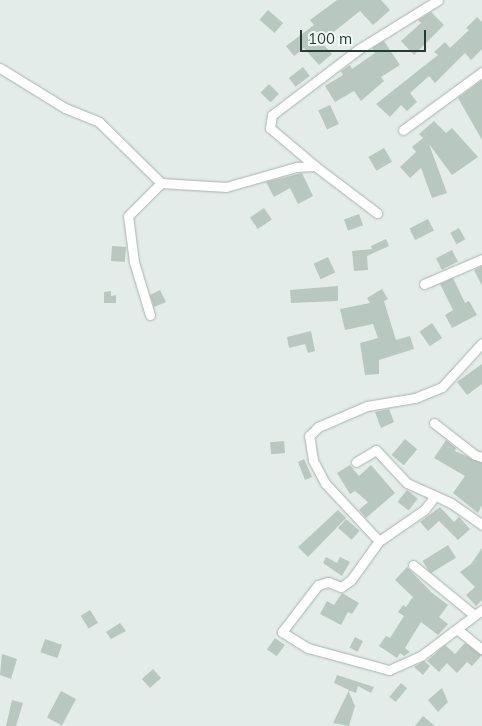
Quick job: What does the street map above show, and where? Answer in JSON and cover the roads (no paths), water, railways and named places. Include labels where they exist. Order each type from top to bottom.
[{"type":"street","points":[[376,213],[270,128],[272,115],[359,49],[438,0]]},
{"type":"street","points":[[0,68],[65,108],[99,122],[161,183],[226,187],[296,167],[315,166]]},
{"type":"street","points":[[403,130],[482,72]]},
{"type":"street","points":[[150,315],[134,262],[128,216],[161,183]]},
{"type":"street","points":[[424,284],[482,259]]},
{"type":"street","points":[[379,541],[325,483],[313,460],[309,436],[318,427],[366,406],[415,398],[442,387],[482,343]]},
{"type":"street","points":[[434,423],[475,455],[482,457]]},
{"type":"street","points":[[356,462],[376,450],[407,482],[435,496],[482,525]]},
{"type":"street","points":[[413,565],[478,613],[422,654],[389,670],[308,648],[282,632],[318,585],[328,582],[342,587],[351,580],[379,541],[424,510],[435,496]]},
{"type":"street","points":[[457,629],[482,649]]}]
